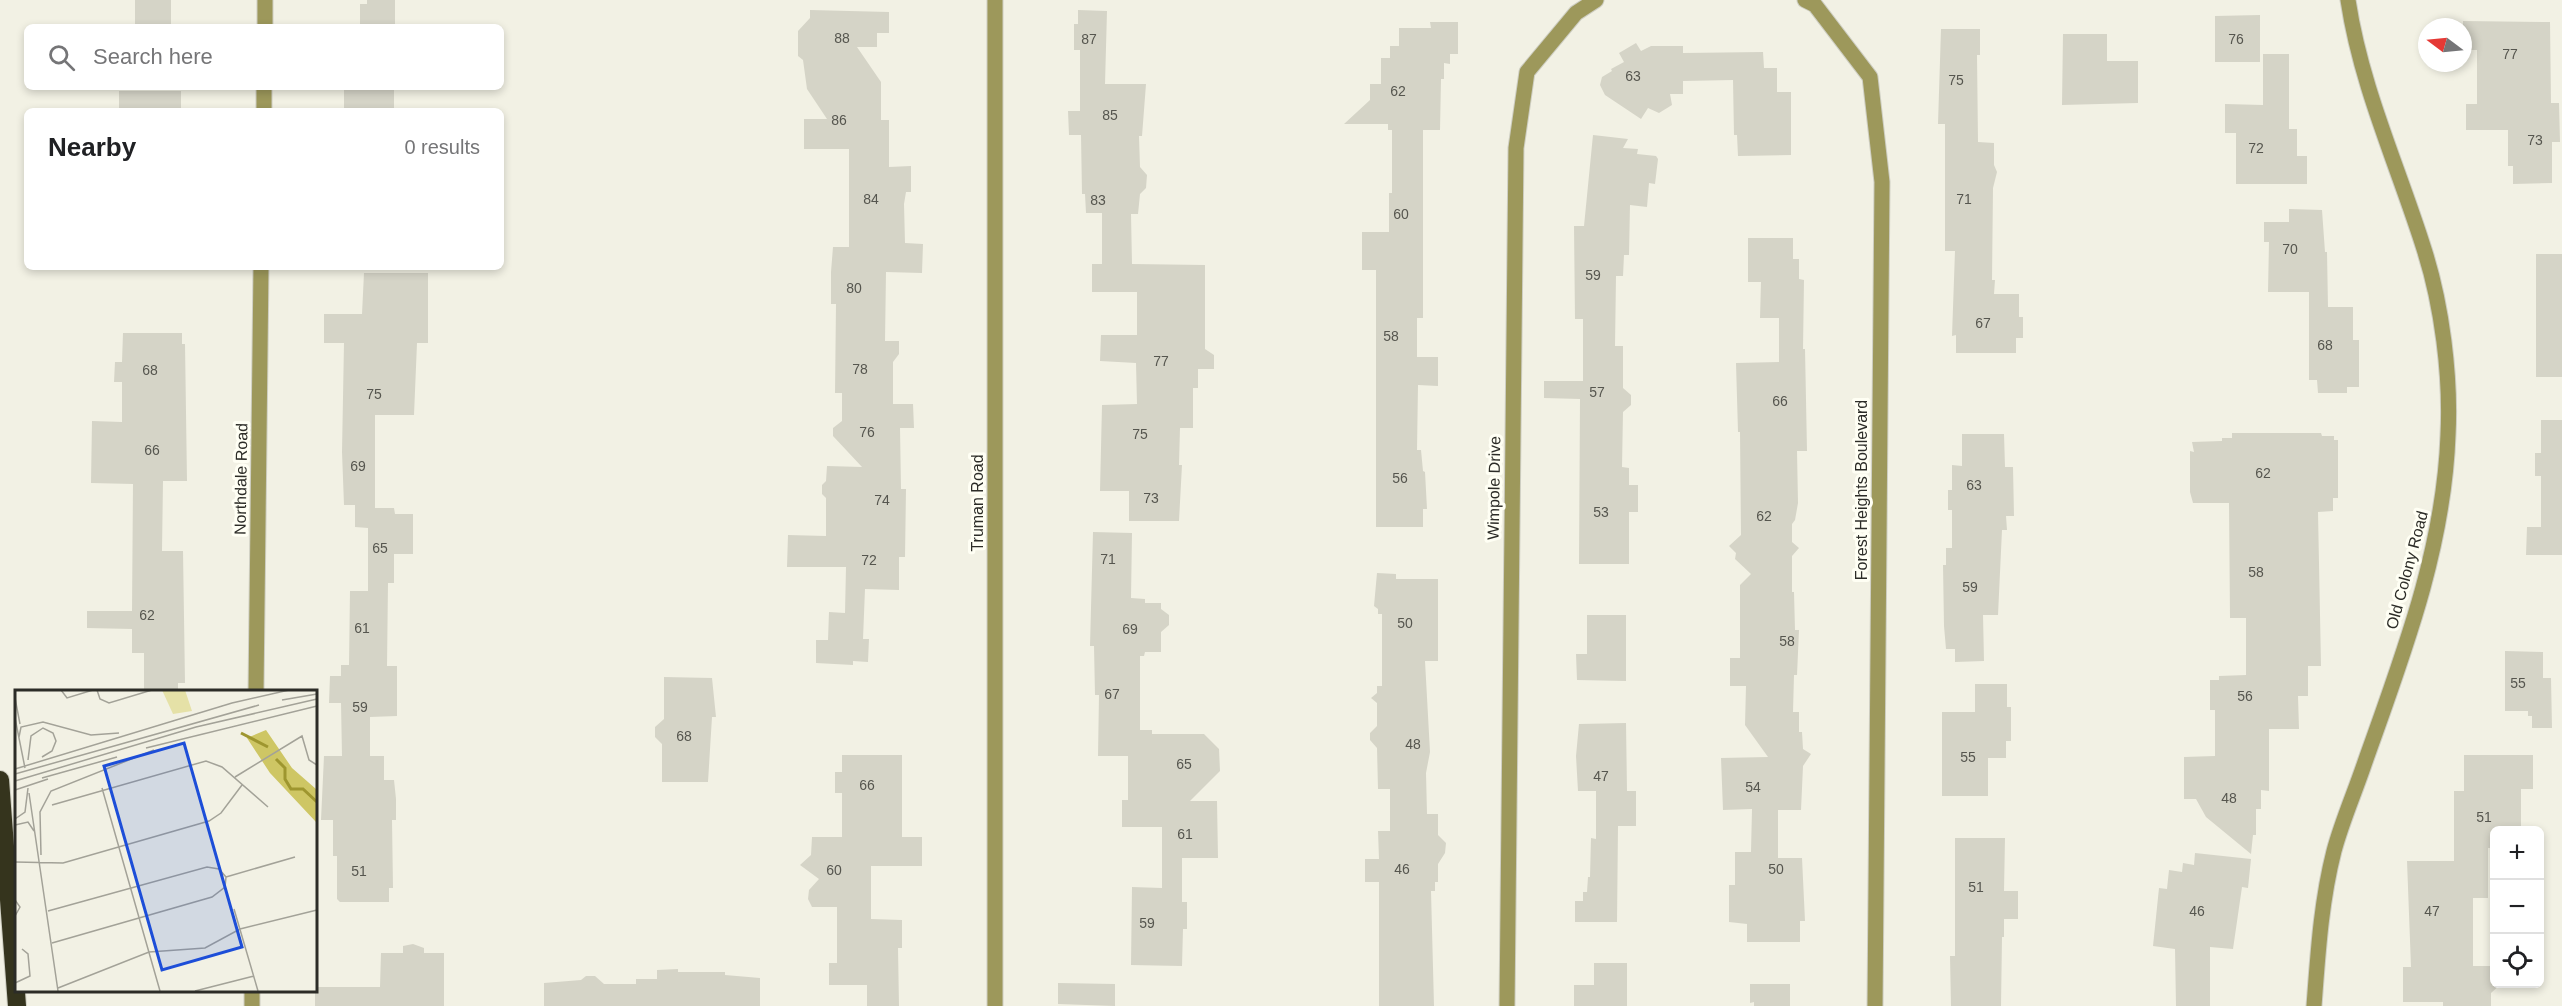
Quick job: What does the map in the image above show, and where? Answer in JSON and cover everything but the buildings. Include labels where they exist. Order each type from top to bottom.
[{"type":"highway","points":[[0,780],[15,979]]},
{"type":"highway","points":[[16,991],[17,1006]]},
{"type":"street","points":[[265,0],[265,24]]},
{"type":"street","name":"Truman Road","points":[[995,0],[995,1006]]},
{"type":"street","name":"Wimpole Drive","points":[[1507,1006],[1516,147],[1527,72],[1576,13],[1596,0]]},
{"type":"street","name":"Forest Heights Boulevard","points":[[1805,0],[1815,5],[1870,76],[1882,182],[1875,1006]]},
{"type":"street","name":"Old Colony Road","points":[[2314,1006],[2322,905],[2332,860],[2402,658],[2434,553],[2445,497],[2449,432],[2443,333],[2425,251],[2366,85],[2348,0]]},
{"type":"street","points":[[264,90],[264,108]]},
{"type":"street","name":"Northdale Road","points":[[256,690],[261,270]]}]
